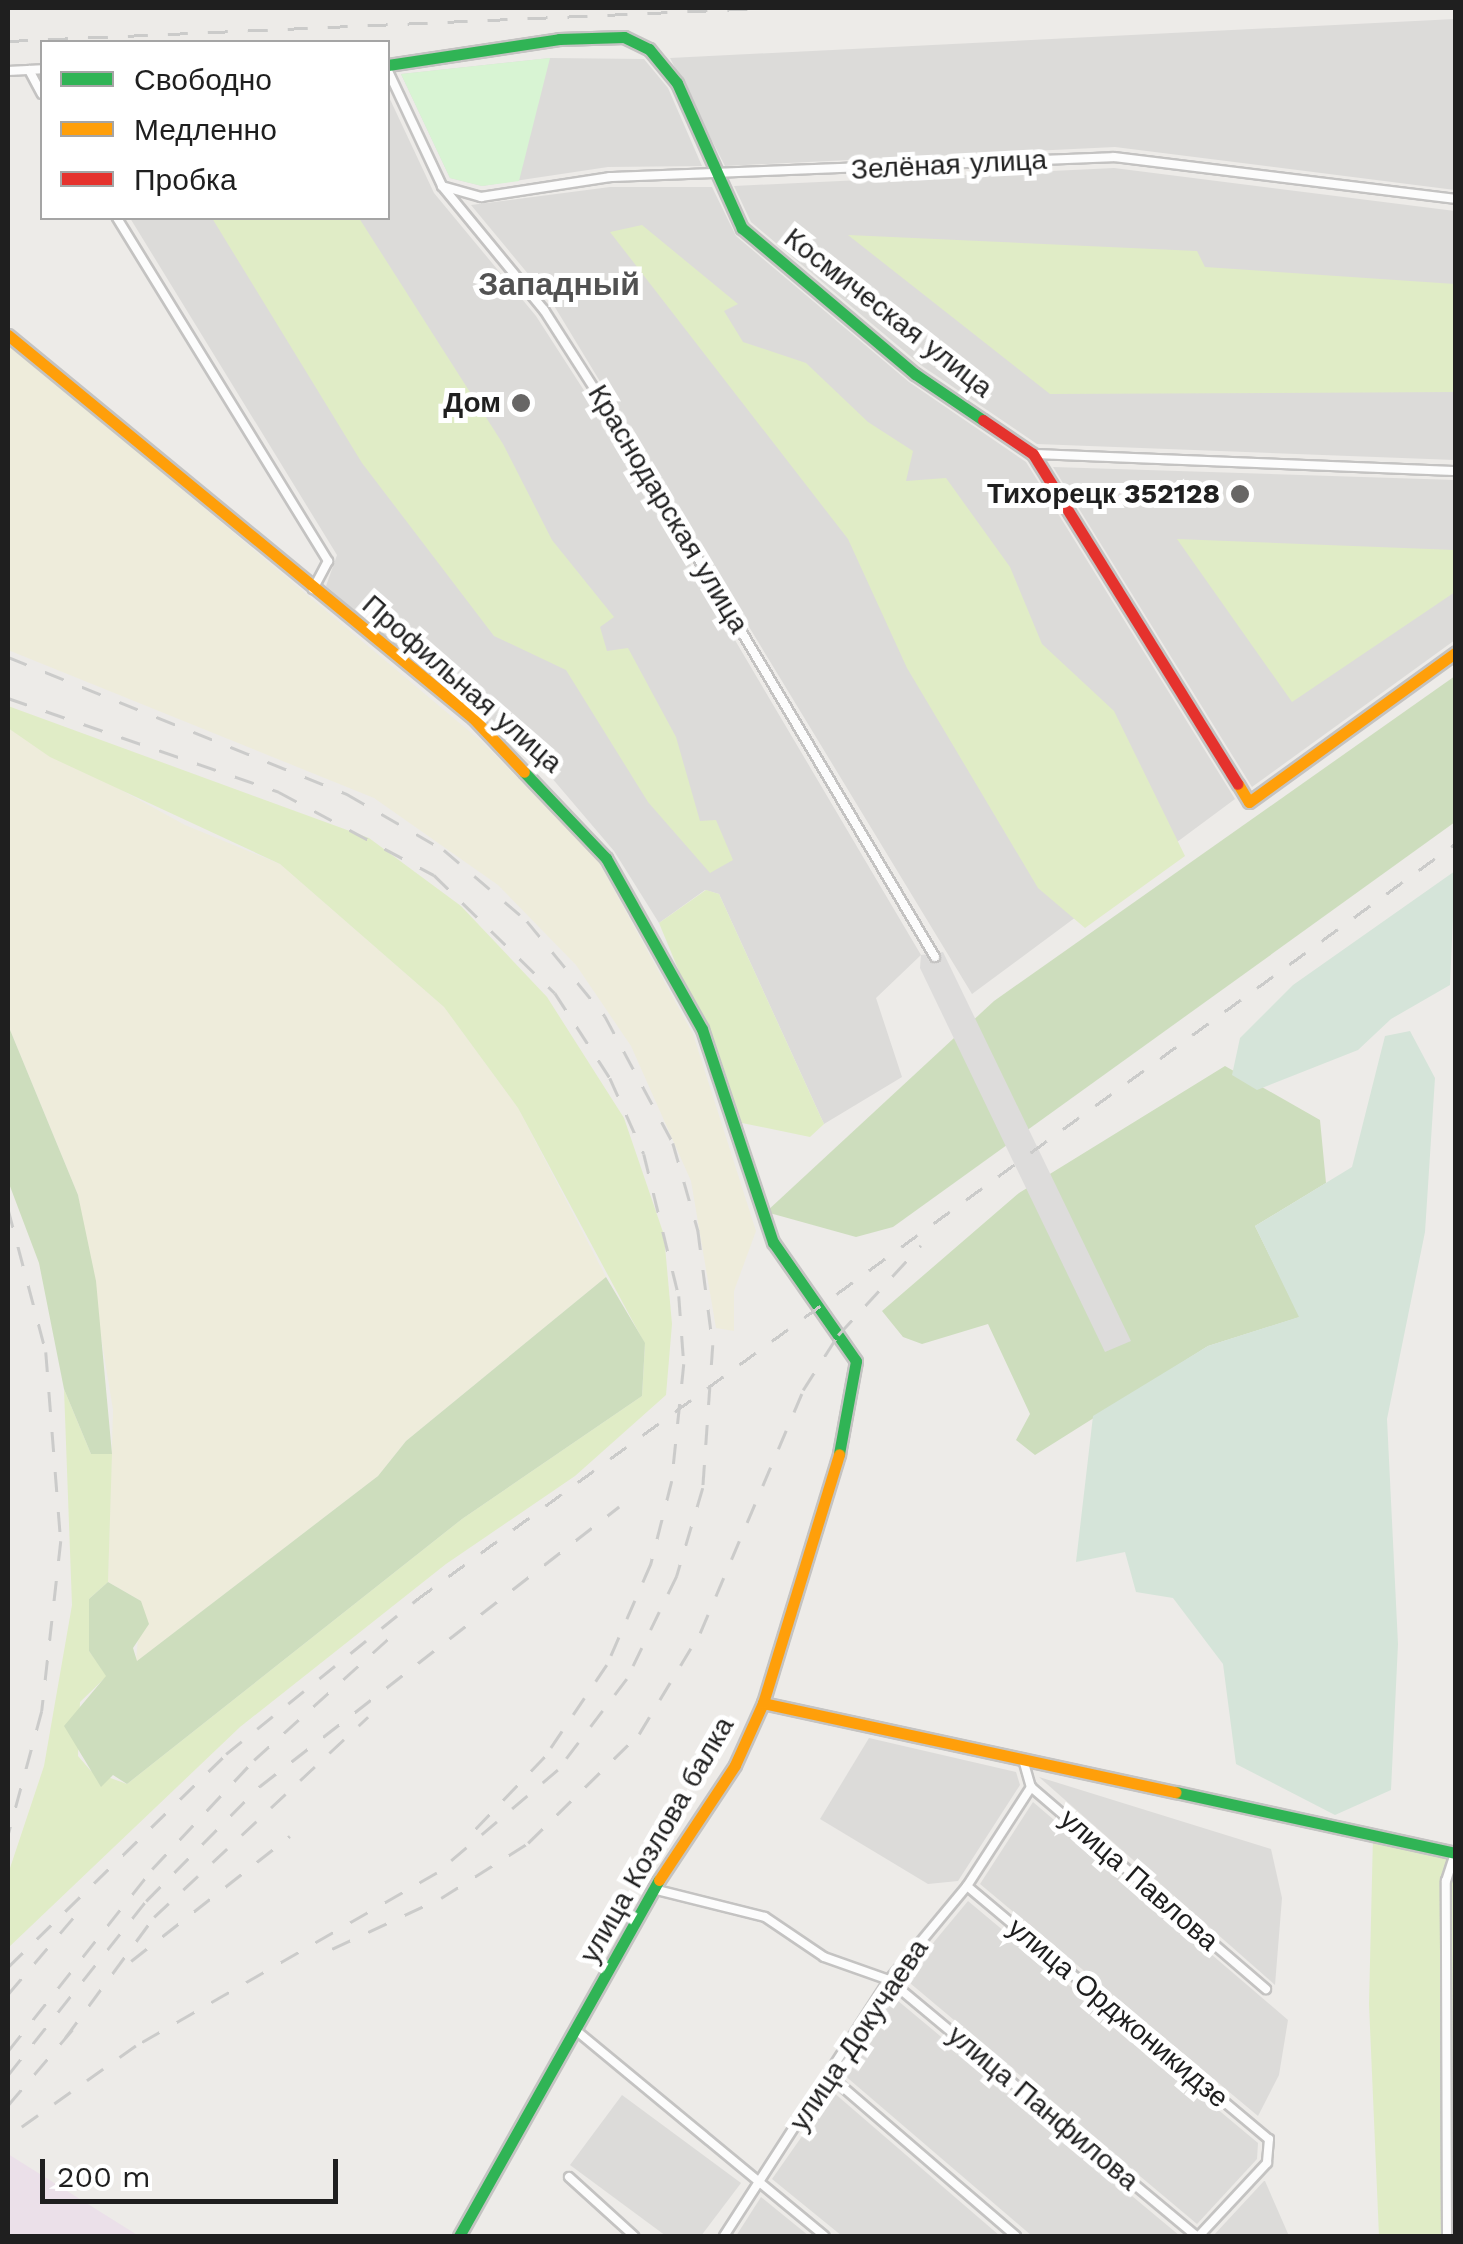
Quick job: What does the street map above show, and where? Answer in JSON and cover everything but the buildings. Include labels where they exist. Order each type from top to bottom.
[{"type":"main road","name":"Космическая улица","points":[[390,68],[559,39],[624,37],[649,48],[677,82],[742,228],[916,374],[1034,454],[1249,802],[1456,652]]},
{"type":"main road","name":"Профильная улица","points":[[8,335],[473,718],[606,858],[702,1029],[758,1211],[856,1362],[858,1386]]},
{"type":"main road","name":"улица Козлова балка","points":[[459,2236],[578,2032],[653,1889],[722,1787],[763,1703],[858,1386]]},
{"type":"main road","points":[[763,1703],[1024,1763],[1455,1853]]},
{"type":"street","points":[[8,72],[40,69]]},
{"type":"street","points":[[28,70],[40,91]]},
{"type":"street","name":"Краснодарская улица","points":[[390,72],[442,186],[544,310],[634,449],[934,958]]},
{"type":"street","name":"Зелёная улица","points":[[442,186],[482,197],[610,177],[718,176],[1114,158],[1456,199]]},
{"type":"street","points":[[118,220],[328,561],[313,588]]},
{"type":"street","points":[[1034,454],[1456,470]]},
{"type":"street","points":[[1024,1763],[1031,1787]]},
{"type":"street","name":"улица Докучаева","points":[[724,2236],[889,1980],[967,1886],[1031,1787]]},
{"type":"street","name":"улица Павлова","points":[[1031,1787],[1266,1989]]},
{"type":"street","points":[[1448,2236],[1446,1881],[1455,1853]]},
{"type":"street","name":"улица Орджоникидзе","points":[[967,1886],[1269,2139],[1267,2163],[1198,2236]]},
{"type":"street","points":[[653,1889],[765,1917],[824,1957],[889,1980]]},
{"type":"street","name":"улица Панфилова","points":[[889,1980],[1198,2236]]},
{"type":"street","points":[[578,2032],[825,2236]]},
{"type":"street","points":[[830,2076],[1016,2236]]},
{"type":"street","points":[[569,2176],[634,2236]]},
{"type":"shaded area","points":[[1455,19],[1455,190],[1115,147],[725,166],[670,58]]},
{"type":"shaded area","points":[[550,58],[644,59],[668,88],[702,166],[608,167],[482,186],[450,178],[401,74]]},
{"type":"shaded area","points":[[390,99],[434,193],[536,316],[625,454],[921,955],[876,998],[902,1077],[824,1124],[719,894],[705,890],[659,923],[614,851],[551,777],[326,586],[337,555],[131,220],[390,220]]},
{"type":"shaded area","points":[[1114,168],[1455,211],[1455,460],[1037,444],[922,366],[751,222],[734,186]]},
{"type":"shaded area","points":[[610,187],[712,187],[736,236],[909,382],[1026,462],[1235,799],[972,994],[553,304],[471,205]]},
{"type":"shaded area","points":[[8,343],[482,742],[596,857],[693,1034],[756,1231],[734,1291],[734,1331],[716,1328],[691,1181],[631,1046],[576,965],[498,885],[374,798],[8,650]]},
{"type":"shaded area","points":[[1053,467],[1455,480],[1455,640],[1252,787]]},
{"type":"shaded area","points":[[8,728],[185,825],[280,864],[444,1007],[518,1108],[606,1277],[406,1441],[378,1476],[136,1662],[141,1601],[108,1582],[113,1410],[78,1195],[8,1025]]},
{"type":"shaded area","points":[[1455,871],[1450,985],[1391,1019],[1358,1050],[1257,1090],[1232,1075],[1240,1038],[1293,985]]},
{"type":"shaded area","points":[[943,952],[1131,1341],[1105,1352],[920,968],[921,955]]},
{"type":"shaded area","points":[[1410,1031],[1435,1078],[1425,1232],[1387,1419],[1398,1644],[1391,1790],[1335,1815],[1236,1764],[1223,1664],[1173,1598],[1136,1592],[1125,1552],[1076,1562],[1093,1416],[1208,1346],[1299,1317],[1255,1226],[1352,1167],[1385,1036]]},
{"type":"shaded area","points":[[869,1738],[1016,1772],[1020,1785],[958,1881],[928,1884],[820,1819]]},
{"type":"shaded area","points":[[1039,1777],[1271,1849],[1282,1898],[1275,1985]]},
{"type":"shaded area","points":[[1033,1802],[1288,2020],[1279,2075],[1258,2116],[980,1884]]},
{"type":"shaded area","points":[[968,1901],[1258,2143],[1257,2159],[1197,2224],[904,1978]]},
{"type":"shaded area","points":[[891,1995],[1180,2236],[1032,2236],[843,2074]]},
{"type":"shaded area","points":[[833,2092],[1000,2236],[842,2236],[772,2179]]},
{"type":"shaded area","points":[[622,2095],[741,2183],[701,2236],[666,2236],[570,2165]]},
{"type":"shaded area","points":[[8,2154],[139,2236],[8,2236]]},
{"type":"shaded area","points":[[1264,2181],[1289,2236],[1213,2236]]},
{"type":"shaded area","points":[[761,2197],[809,2236],[736,2236]]},
{"type":"green space","points":[[550,58],[519,181],[482,186],[450,178],[401,74]]},
{"type":"green space","points":[[213,220],[360,220],[503,444],[552,540],[614,617],[600,627],[607,651],[628,648],[676,737],[700,821],[716,820],[733,860],[710,873],[648,802],[566,670],[494,636],[362,463]]},
{"type":"green space","points":[[642,225],[738,304],[724,311],[743,342],[806,363],[868,422],[913,451],[906,481],[946,478],[1010,567],[1042,644],[1114,711],[1185,856],[1085,928],[1038,888],[907,668],[848,539],[610,232]]},
{"type":"green space","points":[[848,235],[1197,251],[1205,267],[1455,284],[1455,392],[1050,394]]},
{"type":"green space","points":[[1177,539],[1455,550],[1455,592],[1292,702]]},
{"type":"green space","points":[[1455,676],[1455,822],[893,1227],[856,1237],[766,1212],[994,1001]]},
{"type":"green space","points":[[8,706],[369,838],[461,906],[547,997],[624,1118],[664,1235],[672,1324],[666,1395],[575,1476],[446,1564],[240,1727],[8,1948],[8,1874],[44,1766],[72,1605],[64,1389],[91,1454],[112,1454],[108,1582],[89,1599],[89,1651],[107,1676],[80,1702],[78,1756],[91,1771],[127,1784],[462,1519],[642,1396],[645,1344],[518,1108],[444,1007],[280,864],[50,757],[8,728]]},
{"type":"green space","points":[[706,890],[719,894],[824,1124],[810,1137],[742,1123],[659,923]]},
{"type":"green space","points":[[8,1025],[78,1195],[96,1281],[112,1454],[91,1454],[64,1389],[39,1263],[8,1181]]},
{"type":"green space","points":[[1225,1066],[1320,1120],[1326,1183],[1255,1226],[1300,1317],[1208,1346],[1035,1455],[1016,1440],[1030,1414],[988,1324],[922,1344],[903,1337],[882,1311],[1019,1193]]},
{"type":"green space","points":[[606,1277],[645,1343],[642,1396],[462,1519],[127,1784],[113,1775],[101,1787],[64,1726],[106,1676],[89,1651],[89,1599],[108,1582],[141,1601],[149,1624],[133,1648],[137,1661],[378,1476],[406,1441]]},
{"type":"green space","points":[[1373,1836],[1455,1853],[1455,2236],[1379,2236],[1369,2004]]},
{"type":"railway","points":[[8,41],[763,8]]},
{"type":"railway","points":[[8,657],[347,794],[444,850],[527,921],[605,1016],[673,1143],[698,1230],[713,1345],[703,1488],[677,1576],[627,1679],[558,1770],[437,1873],[136,2046],[8,2137]]},
{"type":"railway","points":[[8,698],[279,792],[434,875],[555,993],[610,1078],[644,1154],[679,1296],[684,1364],[672,1481],[651,1564],[607,1665],[545,1757],[475,1830]]},
{"type":"railway","points":[[8,1967],[226,1754],[416,1600],[1456,843]]},
{"type":"railway","points":[[8,1208],[46,1352],[61,1541],[42,1711],[8,1836]]},
{"type":"railway","points":[[332,1949],[441,1898],[528,1843],[639,1734],[700,1633],[803,1390],[838,1335],[921,1245]]},
{"type":"railway","points":[[8,2075],[146,1901],[260,1786],[619,1507]]},
{"type":"railway","points":[[8,2051],[152,1869],[254,1760],[390,1637]]},
{"type":"railway","points":[[65,2038],[154,1917],[368,1717]]},
{"type":"railway","points":[[131,1961],[290,1836]]},
{"type":"railway","points":[[8,1994],[73,1918]]},
{"type":"railway","points":[[8,2105],[72,2030]]},
{"type":"traffic: fast","points":[[390,65],[559,39],[624,37],[649,49],[677,83],[742,228],[915,374],[983,420]]},
{"type":"traffic: fast","points":[[524,772],[606,858],[702,1029],[773,1242],[856,1361],[839,1454]]},
{"type":"traffic: fast","points":[[1176,1792],[1456,1853]]},
{"type":"traffic: fast","points":[[459,2236],[659,1880]]},
{"type":"traffic: slow","points":[[8,335],[473,718],[524,772]]},
{"type":"traffic: slow","points":[[1238,784],[1249,802],[1456,652]]},
{"type":"traffic: slow","points":[[659,1880],[735,1765],[763,1703],[839,1454]]},
{"type":"traffic: slow","points":[[763,1703],[1176,1792]]},
{"type":"traffic: jam","points":[[983,420],[1033,454],[1238,784]]},
{"type":"place","name":"Дом","points":[[521,403]]},
{"type":"place","name":"Тихорецк 352128","points":[[1240,494]]},
{"type":"district","name":"Западный","points":[[559,284]]}]
